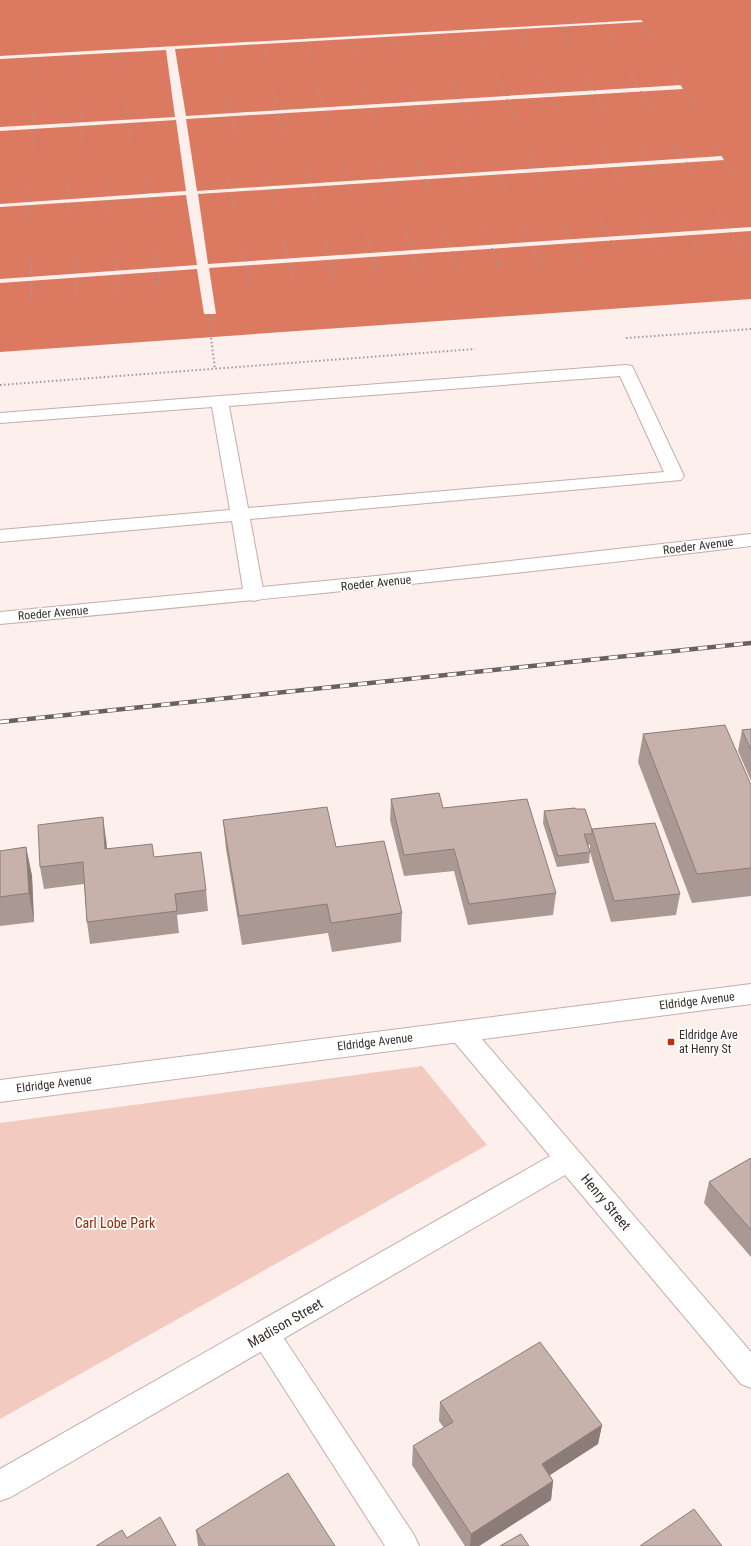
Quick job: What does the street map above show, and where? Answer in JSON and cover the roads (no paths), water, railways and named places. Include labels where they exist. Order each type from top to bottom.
[{"type":"street","points":[[0,418],[626,370],[675,476],[0,536]]},
{"type":"street","points":[[220,401],[254,595]]},
{"type":"street","name":"Roeder Avenue","points":[[0,618],[473,573],[751,540]]},
{"type":"street","name":"Eldridge Avenue","points":[[0,1091],[751,994]]},
{"type":"street","name":"Henry Street","points":[[460,1031],[751,1374]]},
{"type":"street","name":"Madison Street","points":[[0,1486],[569,1159]]},
{"type":"street","points":[[265,1334],[403,1546]]},
{"type":"railway","points":[[0,722],[751,643]]},
{"type":"place","name":"Eldridge Ave at Henry St","points":[[671,1042]]},
{"type":"park label","name":"Carl Lobe Park","points":[[115,1223]]}]
